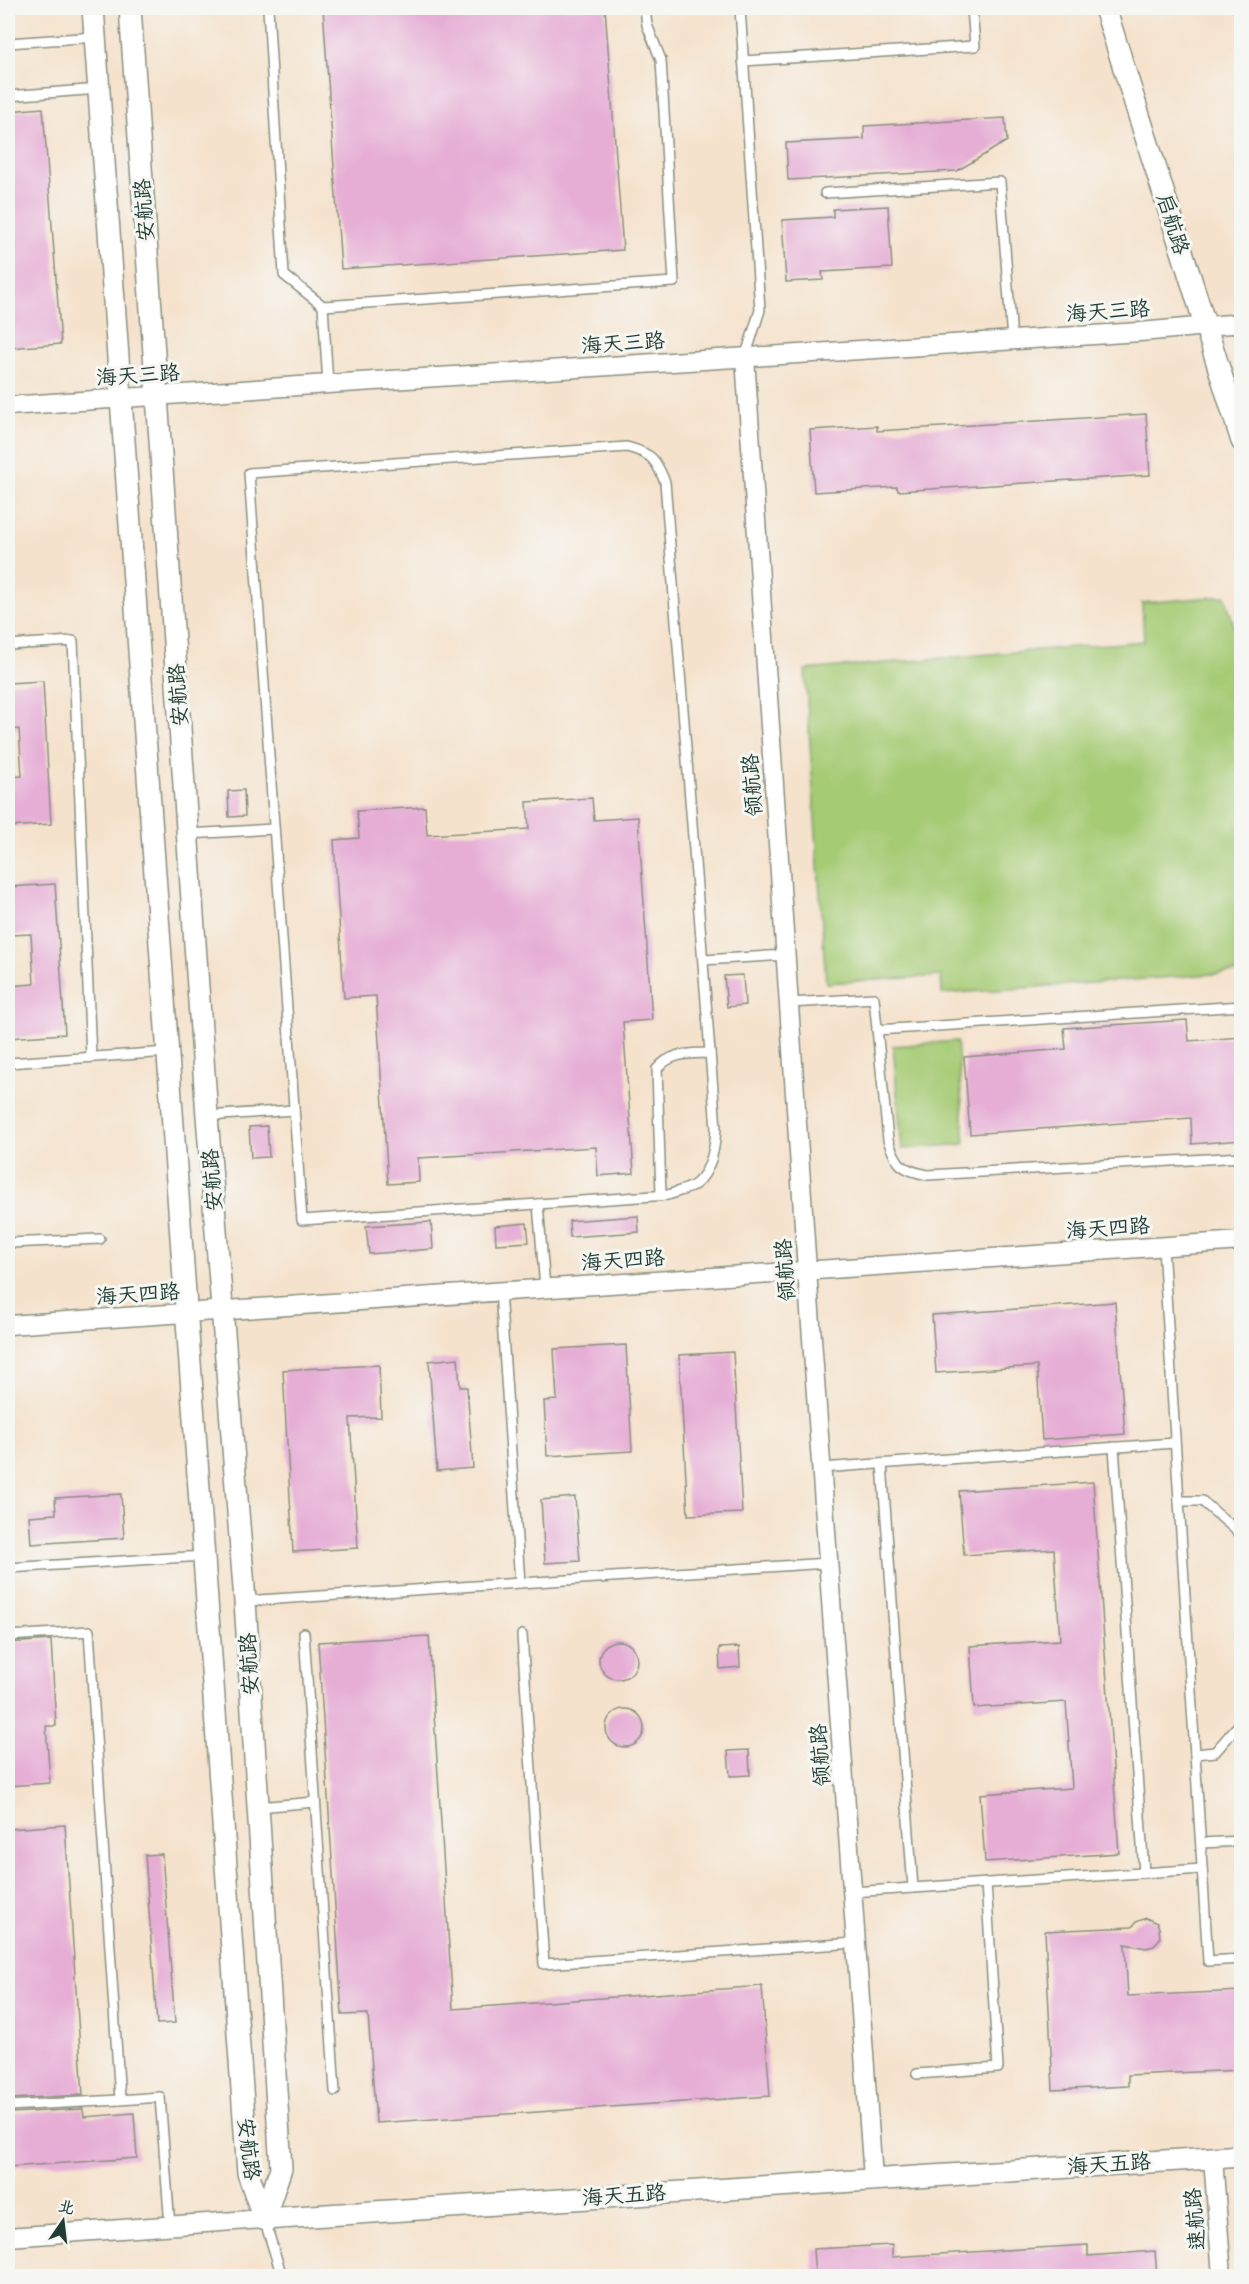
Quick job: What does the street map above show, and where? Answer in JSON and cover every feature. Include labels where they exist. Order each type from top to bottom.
[{"type":"street","name":"安航路","points":[[93,8],[248,2173],[264,2219]]},
{"type":"street","name":"安航路","points":[[130,8],[207,1116],[245,1601],[280,2168],[264,2219]]},
{"type":"street","name":"启航路","points":[[1105,8],[1242,441]]},
{"type":"street","name":"海天三路","points":[[8,406],[1242,323]]},
{"type":"street","name":"领航路","points":[[745,358],[807,1270],[873,2178]]},
{"type":"street","name":"海天四路","points":[[8,1325],[1242,1241]]},
{"type":"street","name":"海天五路","points":[[8,2237],[873,2178],[1242,2156]]},
{"type":"street","name":"速航路","points":[[1213,2158],[1222,2277]]},
{"type":"lane","points":[[268,8],[284,275],[323,306],[675,282],[661,60],[647,26],[645,8]]},
{"type":"lane","points":[[740,8],[760,310],[745,358]]},
{"type":"lane","points":[[743,61],[975,46],[972,8]]},
{"type":"lane","points":[[8,43],[95,36]]},
{"type":"lane","points":[[8,96],[99,89]]},
{"type":"lane","points":[[825,193],[1000,182],[1012,340]]},
{"type":"lane","points":[[323,306],[328,384]]},
{"type":"lane","points":[[627,447],[646,452],[657,464],[665,482],[716,1128],[714,1152],[705,1173],[692,1186],[661,1195],[302,1220],[274,829],[249,473],[627,447]]},
{"type":"lane","points":[[8,645],[73,641],[91,1057]]},
{"type":"lane","points":[[188,834],[274,829]]},
{"type":"lane","points":[[703,960],[786,955]]},
{"type":"lane","points":[[790,1003],[874,998],[888,1140],[894,1157],[908,1171],[928,1175],[1242,1156]]},
{"type":"lane","points":[[878,1030],[1242,1006]]},
{"type":"lane","points":[[8,1063],[168,1052]]},
{"type":"lane","points":[[661,1195],[657,1069],[664,1060],[674,1055],[710,1053]]},
{"type":"lane","points":[[207,1116],[294,1110]]},
{"type":"lane","points":[[538,1204],[545,1288]]},
{"type":"lane","points":[[8,1243],[100,1239]]},
{"type":"lane","points":[[1163,1246],[1208,1961],[1242,1959]]},
{"type":"lane","points":[[500,1291],[520,1583]]},
{"type":"lane","points":[[821,1468],[1175,1443]]},
{"type":"lane","points":[[1114,1447],[1144,1873]]},
{"type":"lane","points":[[882,1464],[913,1888]]},
{"type":"lane","points":[[1179,1501],[1202,1502],[1242,1535]]},
{"type":"lane","points":[[8,1568],[204,1556]]},
{"type":"lane","points":[[245,1601],[828,1563]]},
{"type":"lane","points":[[8,1636],[89,1631],[120,2100]]},
{"type":"lane","points":[[304,1633],[334,2091]]},
{"type":"lane","points":[[522,1635],[544,1964],[856,1943]]},
{"type":"lane","points":[[1195,1754],[1215,1752],[1242,1721]]},
{"type":"lane","points":[[256,1807],[315,1802]]},
{"type":"lane","points":[[1201,1844],[1242,1841]]},
{"type":"lane","points":[[852,1892],[1202,1869]]},
{"type":"lane","points":[[917,2074],[998,2068],[986,1883]]},
{"type":"lane","points":[[8,2106],[160,2097],[170,2226]]},
{"type":"lane","points":[[264,2219],[282,2277]]},
{"type":"green space","points":[[1225,596],[1242,652],[1241,972],[942,994],[941,976],[826,983],[805,670],[1144,641],[1142,603]]},
{"type":"green space","points":[[957,1041],[965,1144],[902,1149],[893,1046]]},
{"type":"building","points":[[323,8],[343,8],[343,11],[400,8],[605,8],[623,250],[341,269]]},
{"type":"building","points":[[43,108],[61,344],[8,348],[8,111]]},
{"type":"building","points":[[1005,118],[1007,141],[957,171],[788,180],[786,143],[864,139],[864,126]]},
{"type":"building","points":[[888,206],[892,268],[822,272],[823,280],[786,282],[782,220],[833,217],[833,209]]},
{"type":"building","points":[[1146,414],[1150,475],[898,491],[897,487],[814,492],[810,430],[877,426],[877,431]]},
{"type":"building","points":[[43,681],[51,824],[8,827],[8,777],[22,776],[19,729],[8,730],[8,683]]},
{"type":"building","points":[[244,790],[245,816],[229,817],[228,791]]},
{"type":"building","points":[[592,798],[594,820],[638,817],[652,1020],[623,1022],[634,1173],[598,1176],[596,1147],[418,1158],[419,1182],[388,1184],[376,996],[344,998],[334,840],[359,838],[357,811],[425,807],[427,835],[529,829],[527,802]]},
{"type":"building","points":[[55,884],[65,1034],[8,1038],[8,986],[34,984],[31,934],[12,935],[9,887]]},
{"type":"building","points":[[743,975],[745,1005],[727,1007],[724,976]]},
{"type":"building","points":[[1187,1020],[1189,1041],[1242,1037],[1242,1140],[1192,1144],[1191,1118],[970,1134],[964,1057],[1066,1049],[1064,1028]]},
{"type":"building","points":[[267,1126],[269,1157],[251,1158],[249,1127]]},
{"type":"building","points":[[638,1216],[639,1232],[570,1237],[569,1221]]},
{"type":"building","points":[[431,1222],[433,1249],[369,1254],[366,1226]]},
{"type":"building","points":[[527,1223],[529,1242],[496,1244],[495,1226]]},
{"type":"building","points":[[1115,1302],[1125,1434],[1042,1440],[1037,1366],[936,1373],[932,1315]]},
{"type":"building","points":[[626,1345],[632,1451],[547,1456],[544,1401],[557,1400],[554,1349]]},
{"type":"building","points":[[733,1352],[742,1513],[688,1515],[679,1355]]},
{"type":"building","points":[[458,1358],[460,1387],[467,1387],[473,1468],[437,1471],[429,1361]]},
{"type":"building","points":[[379,1365],[381,1417],[350,1418],[358,1548],[293,1552],[283,1370]]},
{"type":"building","points":[[1093,1482],[1119,1853],[985,1862],[980,1794],[1072,1788],[1066,1702],[974,1708],[970,1646],[1060,1640],[1054,1549],[964,1555],[959,1491]]},
{"type":"building","points":[[121,1494],[124,1538],[31,1544],[29,1516],[56,1514],[55,1498]]},
{"type":"building","points":[[575,1497],[580,1561],[545,1563],[541,1500]]},
{"type":"building","points":[[429,1636],[453,2009],[762,1986],[770,2096],[376,2123],[368,2014],[342,2015],[318,1642]]},
{"type":"building","points":[[51,1640],[56,1726],[46,1726],[50,1783],[8,1786],[8,1643]]},
{"type":"building","points":[[618,1641],[631,1647],[637,1660],[631,1673],[618,1679],[605,1673],[599,1660],[605,1647]]},
{"type":"building","points":[[739,1647],[740,1667],[720,1669],[719,1648]]},
{"type":"building","points":[[625,1709],[638,1715],[644,1728],[638,1741],[625,1747],[612,1741],[606,1728],[612,1715]]},
{"type":"building","points":[[749,1750],[750,1775],[730,1776],[728,1751]]},
{"type":"building","points":[[65,1825],[83,2095],[9,2099],[8,1829]]},
{"type":"building","points":[[162,1854],[175,2023],[157,2024],[145,1855]]},
{"type":"building","points":[[1146,1918],[1157,1923],[1160,1938],[1154,1946],[1146,1948],[1125,1944],[1128,1996],[1242,1991],[1242,2070],[1128,2075],[1128,2086],[1053,2090],[1045,1931],[1132,1927],[1136,1922]]},
{"type":"building","points":[[83,2109],[84,2117],[134,2113],[137,2158],[8,2167],[10,2113]]},
{"type":"building","points":[[892,2245],[892,2257],[1088,2245],[1088,2256],[1155,2251],[1157,2277],[815,2277],[813,2249]]}]
